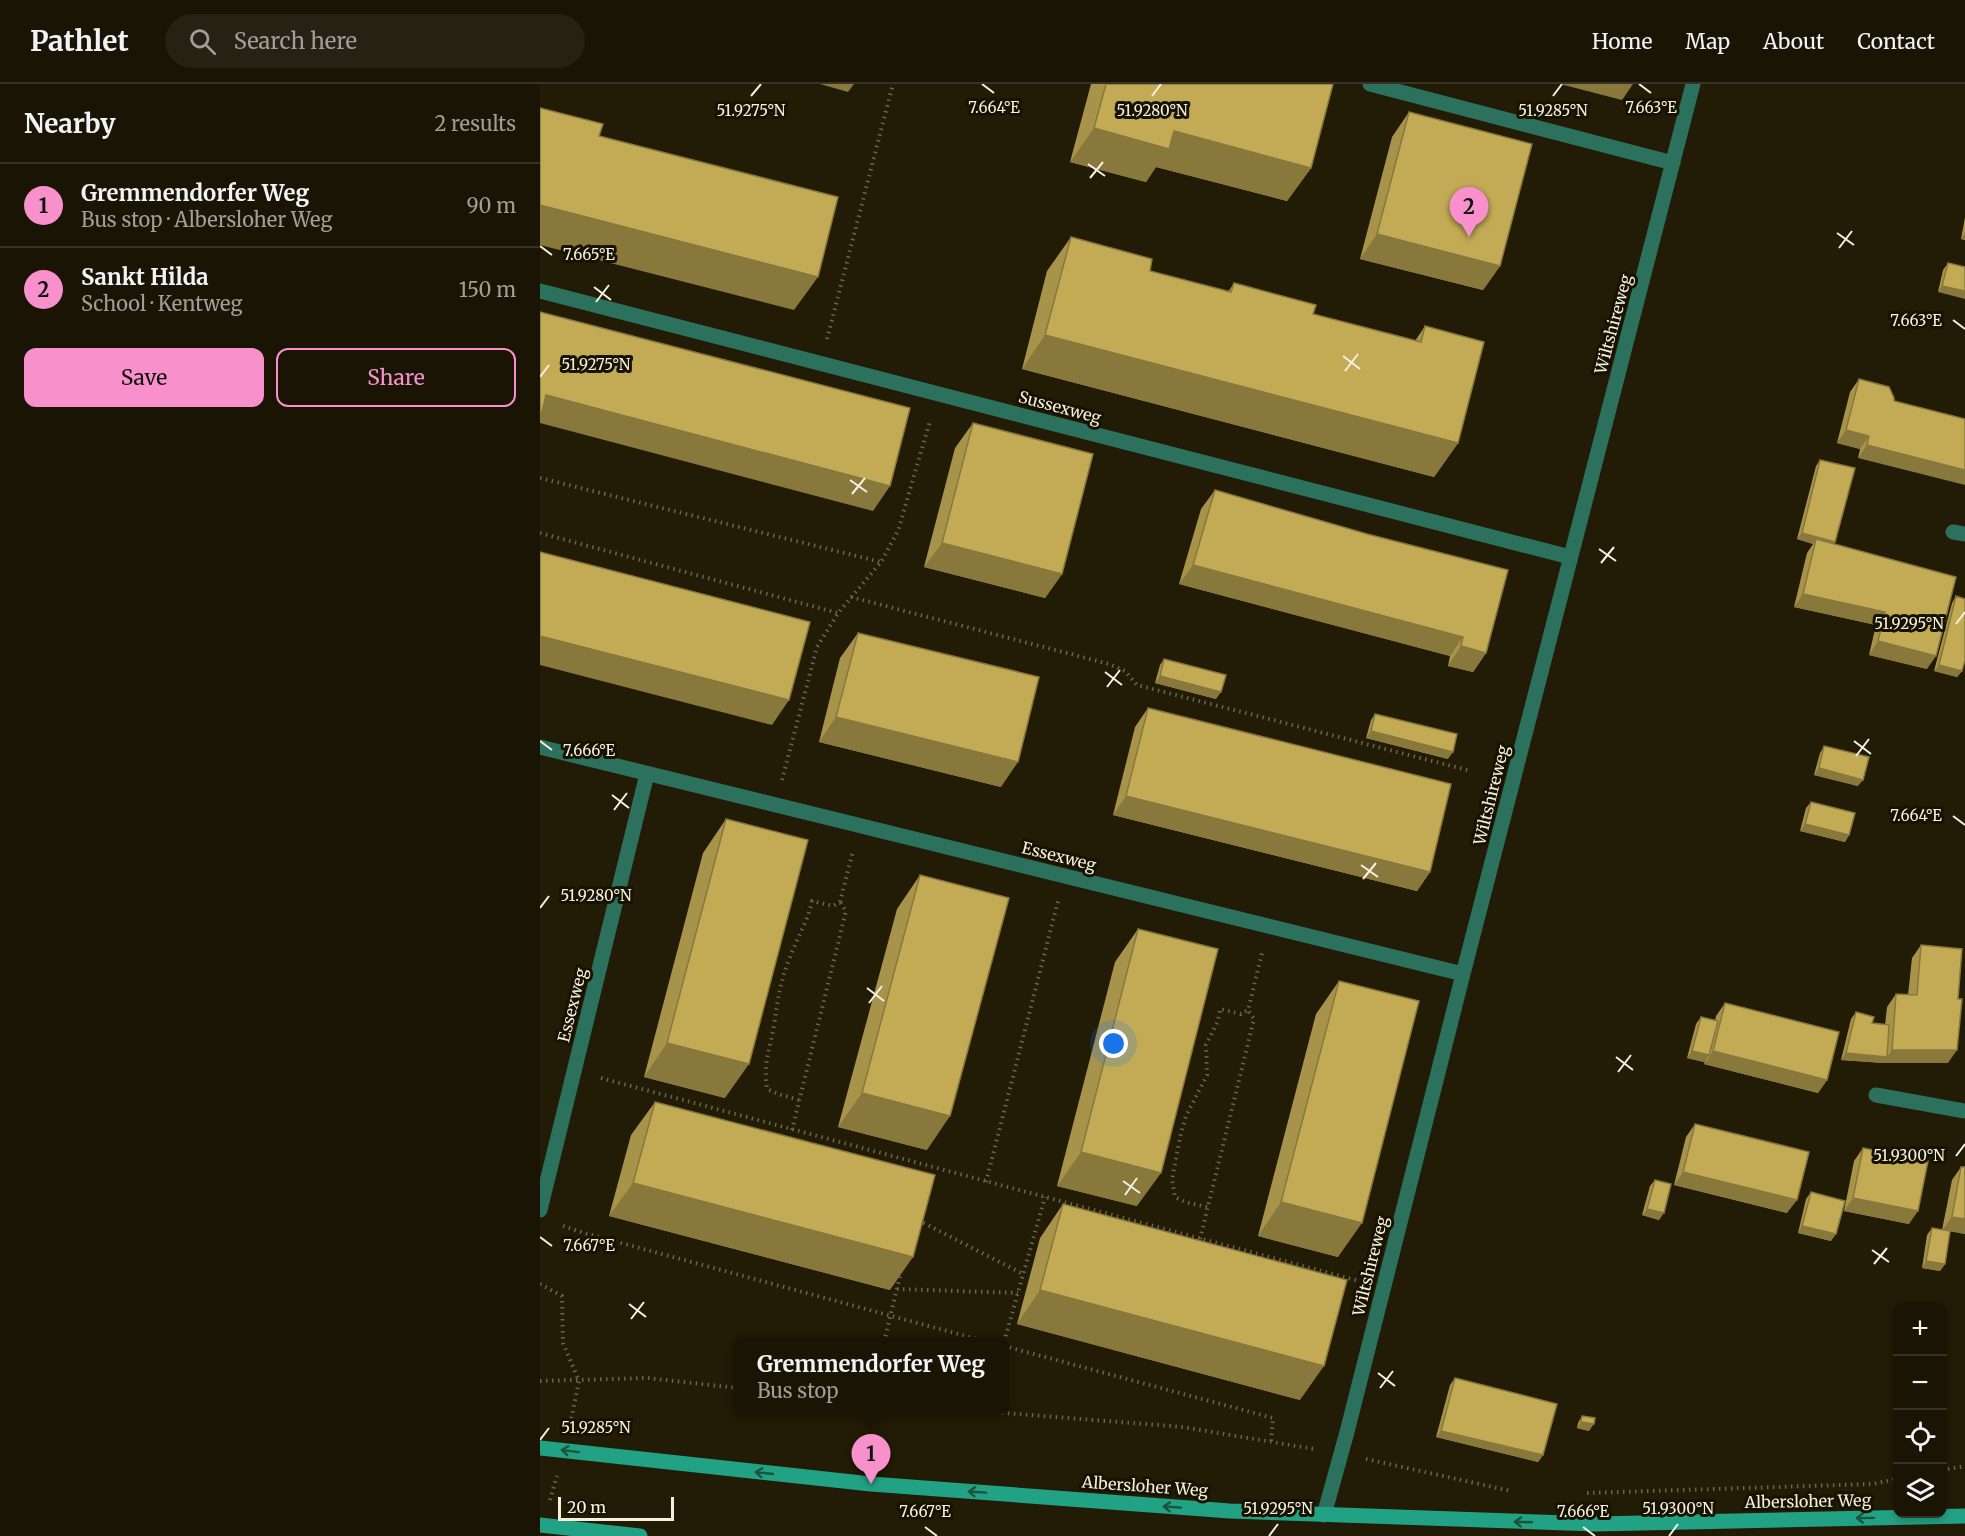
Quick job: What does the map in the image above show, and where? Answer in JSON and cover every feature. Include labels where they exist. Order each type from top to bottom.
[{"type":"main road","name":"Albersloher Weg","points":[[540,1448],[871,1484],[1230,1511],[1596,1524],[1965,1516]]},
{"type":"main road","points":[[540,1525],[640,1536]]},
{"type":"street","points":[[1370,84],[1673,164]]},
{"type":"street","name":"Wiltshireweg","points":[[1324,1515],[1693,84]]},
{"type":"street","name":"Sussexweg","points":[[540,291],[1570,557]]},
{"type":"street","name":"Essexweg","points":[[540,747],[1463,974]]},
{"type":"street","name":"Essexweg","points":[[540,1210],[647,774]]},
{"type":"street","points":[[1876,1095],[1965,1111]]},
{"type":"path","points":[[821,363],[893,84]]},
{"type":"path","points":[[776,806],[817,647],[838,613],[881,562],[898,531],[937,394]]},
{"type":"path","points":[[540,478],[881,562]]},
{"type":"path","points":[[540,533],[838,613]]},
{"type":"path","points":[[851,597],[1109,664],[1125,671],[1137,685],[1471,771]]},
{"type":"path","points":[[840,903],[860,826]]},
{"type":"path","points":[[986,1182],[1064,876]]},
{"type":"path","points":[[799,1100],[767,1089],[764,1071],[774,1026],[779,987],[812,901],[833,906],[840,903]]},
{"type":"path","points":[[792,1130],[846,911],[840,903]]},
{"type":"path","points":[[1207,1207],[1175,1197],[1172,1179],[1174,1164],[1186,1116],[1207,1075],[1206,1045],[1218,1021],[1220,1009],[1241,1014],[1248,1010],[1270,927]]},
{"type":"path","points":[[1200,1239],[1254,1019],[1248,1010]]},
{"type":"path","points":[[574,1071],[1383,1287]]},
{"type":"path","points":[[1005,1337],[1045,1197]]},
{"type":"path","points":[[912,1227],[915,1218],[1023,1275]]},
{"type":"path","points":[[562,1225],[584,1233],[973,1337]]},
{"type":"path","points":[[885,1337],[903,1265]]},
{"type":"path","points":[[540,1284],[562,1296],[563,1343],[579,1381]]},
{"type":"path","points":[[897,1289],[1018,1293]]},
{"type":"path","points":[[1009,1347],[1273,1418],[1271,1442]]},
{"type":"path","points":[[540,1382],[647,1378],[733,1387]]},
{"type":"path","points":[[1009,1413],[1184,1427],[1341,1454],[1518,1493]]},
{"type":"path","points":[[1947,1469],[1965,1466]]},
{"type":"path","points":[[1576,1494],[1872,1484],[1893,1480]]},
{"type":"building","points":[[1106,84],[1333,84],[1311,168],[1174,131],[1169,149],[1094,128]]},
{"type":"building","points":[[540,108],[603,124],[599,136],[838,197],[818,277],[540,205]]},
{"type":"building","points":[[1409,112],[1532,144],[1500,266],[1377,234]]},
{"type":"building","points":[[1071,237],[1152,259],[1150,271],[1231,292],[1234,283],[1316,305],[1313,314],[1421,342],[1425,326],[1484,342],[1458,443],[1045,335]]},
{"type":"building","points":[[1948,263],[1965,267],[1965,291],[1942,286]]},
{"type":"building","points":[[540,312],[910,408],[890,486],[546,395],[540,416]]},
{"type":"building","points":[[1859,379],[1889,387],[1894,401],[1965,419],[1965,470],[1867,445],[1869,436],[1846,430]]},
{"type":"building","points":[[973,423],[1093,454],[1062,574],[942,543]]},
{"type":"building","points":[[1820,460],[1855,468],[1835,542],[1802,533]]},
{"type":"building","points":[[1215,490],[1367,534],[1508,570],[1486,653],[1461,646],[1463,637],[1193,565]]},
{"type":"building","points":[[1816,539],[1956,577],[1936,656],[1878,641],[1885,612],[1803,594]]},
{"type":"building","points":[[540,552],[810,622],[789,700],[540,636]]},
{"type":"building","points":[[1956,596],[1965,599],[1965,660],[1962,671],[1939,665]]},
{"type":"building","points":[[858,633],[1039,677],[1018,762],[836,717]]},
{"type":"building","points":[[1164,659],[1226,675],[1221,692],[1160,676]]},
{"type":"building","points":[[1148,708],[1451,784],[1430,872],[1126,796]]},
{"type":"building","points":[[1375,714],[1457,734],[1453,752],[1371,731]]},
{"type":"building","points":[[1824,746],[1869,757],[1863,780],[1819,768]]},
{"type":"building","points":[[1811,802],[1855,813],[1849,835],[1805,824]]},
{"type":"building","points":[[726,819],[808,840],[749,1064],[667,1043]]},
{"type":"building","points":[[920,875],[1009,898],[950,1116],[862,1093]]},
{"type":"building","points":[[1138,929],[1218,949],[1161,1173],[1081,1152]]},
{"type":"building","points":[[1921,945],[1962,949],[1958,999],[1962,999],[1957,1050],[1892,1050],[1896,994],[1917,995]]},
{"type":"building","points":[[1339,981],[1419,1001],[1362,1223],[1281,1202]]},
{"type":"building","points":[[1725,1003],[1839,1032],[1827,1080],[1713,1051]]},
{"type":"building","points":[[1856,1012],[1874,1017],[1872,1023],[1889,1025],[1887,1057],[1846,1053]]},
{"type":"building","points":[[1701,1017],[1718,1021],[1709,1055],[1692,1051]]},
{"type":"building","points":[[655,1102],[935,1175],[913,1257],[633,1183]]},
{"type":"building","points":[[1695,1124],[1809,1152],[1797,1200],[1683,1172]]},
{"type":"building","points":[[1863,1148],[1928,1161],[1918,1211],[1853,1198]]},
{"type":"building","points":[[1961,1167],[1965,1167],[1965,1219],[1952,1217]]},
{"type":"building","points":[[1655,1180],[1671,1184],[1664,1213],[1647,1209]]},
{"type":"building","points":[[1811,1192],[1845,1201],[1836,1234],[1802,1226]]},
{"type":"building","points":[[1063,1204],[1347,1280],[1324,1366],[1040,1290]]},
{"type":"building","points":[[1932,1228],[1950,1231],[1945,1264],[1926,1261]]},
{"type":"building","points":[[1455,1378],[1557,1404],[1543,1455],[1441,1431]]},
{"type":"building","points":[[1582,1416],[1595,1418],[1594,1424],[1581,1422]]},
{"type":"place","name":"Sankt Hilda","points":[[1469,237]]},
{"type":"place","name":"Gremmendorfer Weg","points":[[871,1484]]}]
